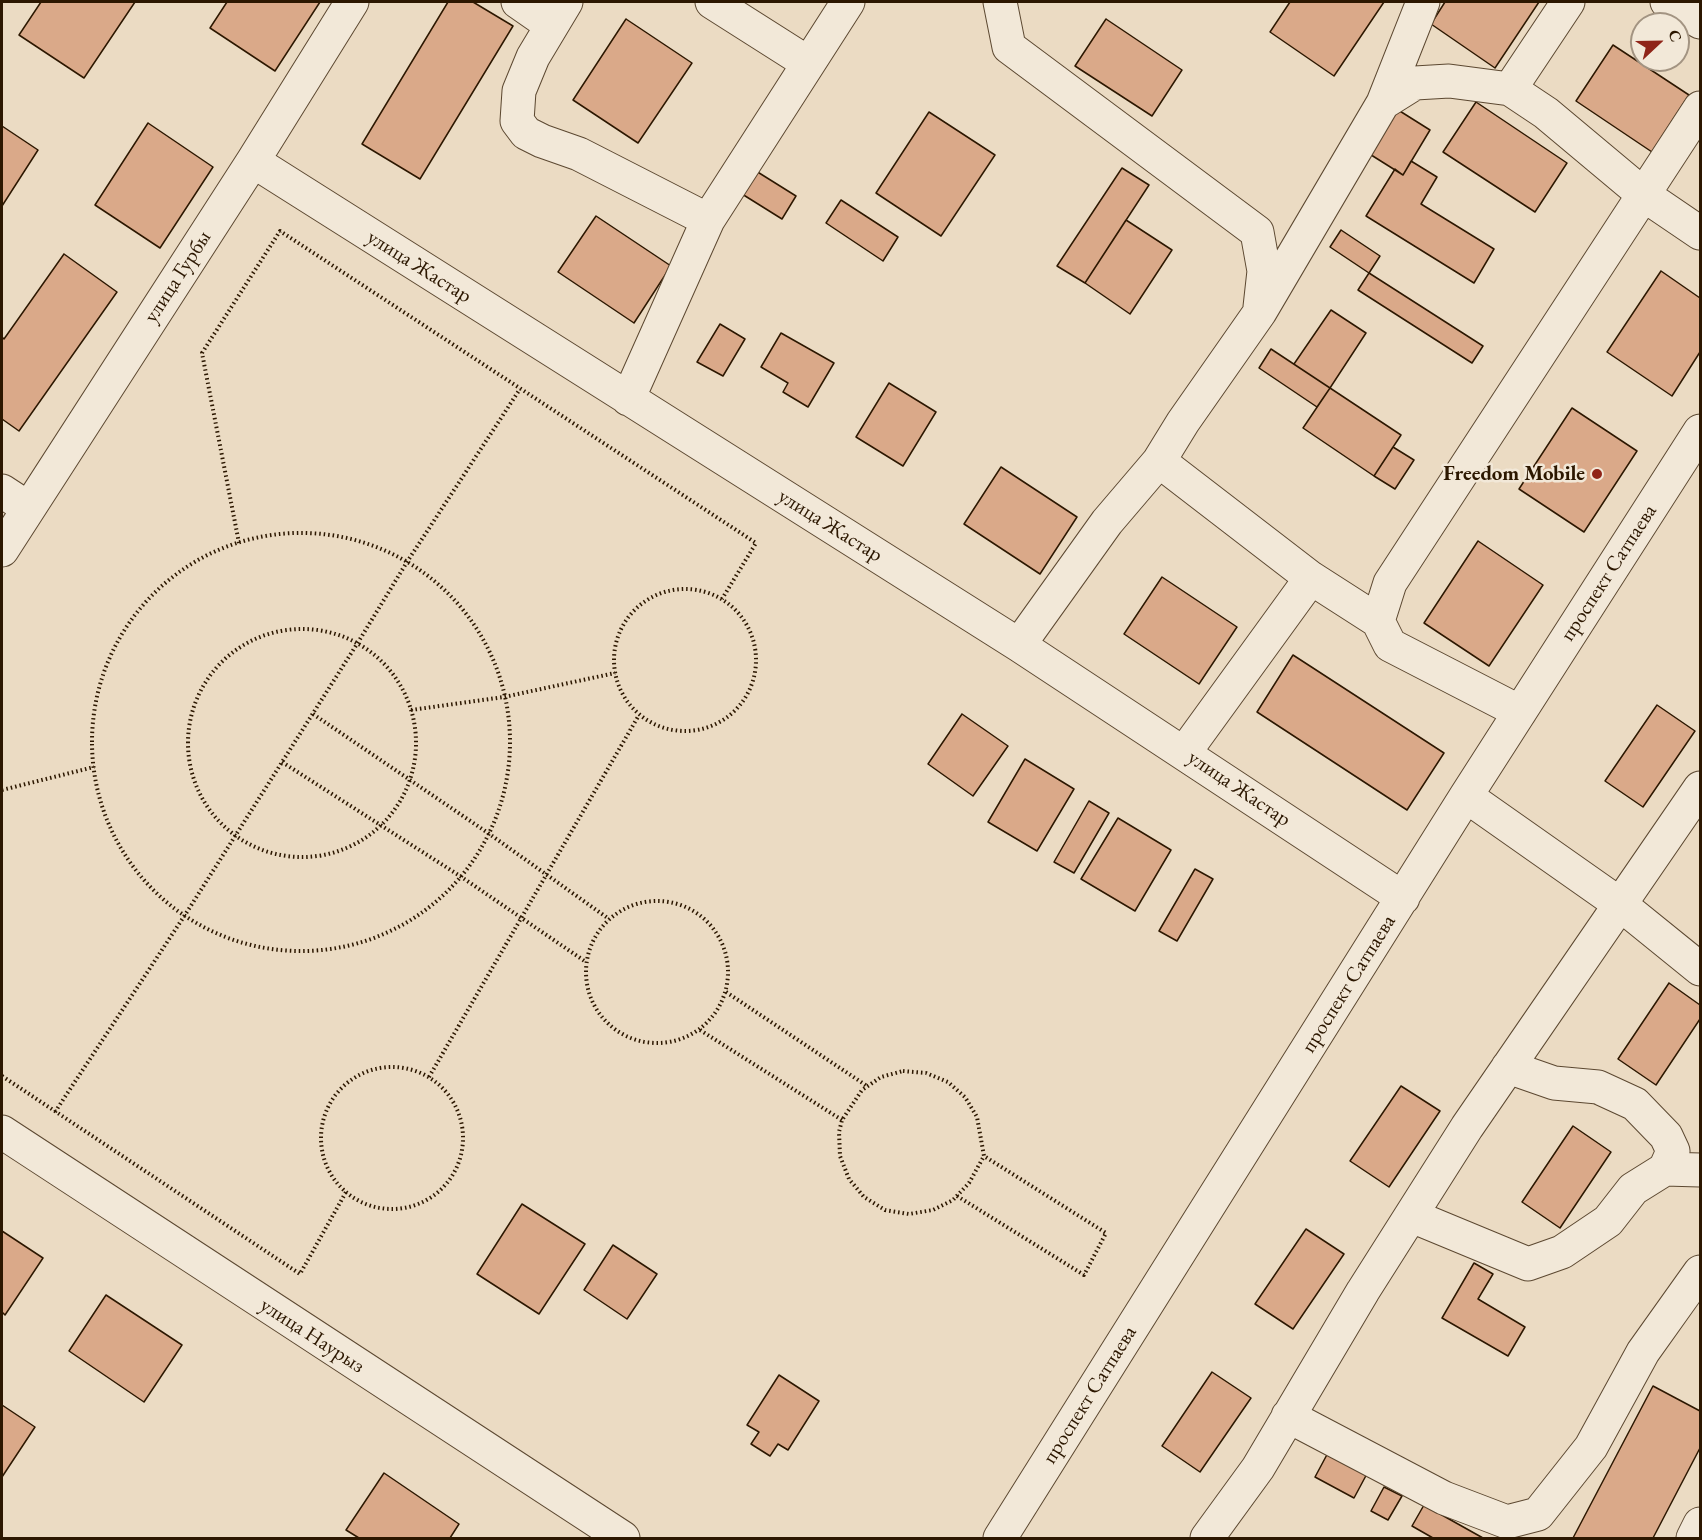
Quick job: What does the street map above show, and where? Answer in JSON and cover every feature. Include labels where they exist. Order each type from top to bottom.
[{"type":"street","name":"улица Гурбы","points":[[2,550],[15,499],[253,161],[352,2]]},
{"type":"street","points":[[518,2],[559,13],[533,57],[519,91],[517,121],[526,133],[579,154],[708,220]]},
{"type":"street","points":[[712,2],[808,63]]},
{"type":"street","points":[[628,399],[708,220],[848,2]]},
{"type":"street","points":[[1000,2],[1009,47],[1257,232],[1264,272],[1260,312]]},
{"type":"street","points":[[1020,645],[1107,522],[1159,461],[1183,422],[1260,312],[1383,103],[1423,2]]},
{"type":"street","points":[[1510,90],[1568,2]]},
{"type":"street","points":[[1667,2],[1701,22]]},
{"type":"street","points":[[1383,103],[1415,83],[1449,81],[1510,90],[1546,113],[1644,195],[1701,233]]},
{"type":"street","points":[[1378,621],[1390,583],[1701,108]]},
{"type":"street","name":"улица Жастар","points":[[253,161],[1020,645],[1403,898]]},
{"type":"street","name":"проспект Сатпаева","points":[[1000,1539],[1466,796],[1701,431]]},
{"type":"street","points":[[1159,461],[1311,578],[1378,621],[1390,645],[1520,712]]},
{"type":"street","points":[[1184,753],[1311,578]]},
{"type":"street","points":[[1207,1539],[1258,1468],[1363,1291],[1467,1126],[1701,788]]},
{"type":"street","points":[[1466,796],[1621,905],[1701,969]]},
{"type":"street","points":[[1508,1067],[1554,1083],[1598,1087],[1635,1104],[1666,1136],[1673,1151],[1665,1169]]},
{"type":"street","name":"улица Наурыз","points":[[2,1132],[623,1539]]},
{"type":"street","points":[[1412,1216],[1528,1264],[1562,1252],[1608,1221],[1633,1189],[1665,1169],[1701,1170]]},
{"type":"street","points":[[1288,1416],[1444,1498],[1506,1522],[1538,1514],[1591,1447],[1643,1352],[1701,1272]]},
{"type":"street","points":[[1693,1539],[1701,1524]]},
{"type":"path","points":[[239,543],[202,353],[280,231],[756,543],[722,599]]},
{"type":"path","points":[[56,1112],[185,915],[407,562],[520,389]]},
{"type":"path","points":[[333,533],[397,555],[407,562],[452,595],[492,653],[510,722],[505,792],[477,857],[429,909],[366,942],[296,953],[227,939],[165,903],[120,849],[95,786],[91,718],[109,653],[147,597],[201,556],[265,534],[333,533]]},
{"type":"path","points":[[678,588],[701,590],[722,599],[740,614],[752,634],[756,656],[754,679],[744,700],[728,717],[707,728],[684,731],[660,727],[639,714],[623,696],[615,673],[614,649],[621,626],[636,607],[656,594],[678,588]]},
{"type":"path","points":[[296,628],[333,633],[357,644],[367,649],[394,676],[411,710],[416,747],[410,780],[390,816],[361,841],[327,855],[289,857],[252,847],[222,825],[199,795],[188,758],[189,720],[203,685],[227,656],[259,637],[296,628]]},
{"type":"path","points":[[411,710],[504,697],[615,673]]},
{"type":"path","points":[[313,714],[488,833],[609,919]]},
{"type":"path","points":[[429,1077],[639,714]]},
{"type":"path","points":[[282,762],[460,876],[586,962]]},
{"type":"path","points":[[2,790],[94,766]]},
{"type":"path","points":[[651,901],[674,902],[695,911],[712,926],[724,946],[729,969],[726,992],[717,1013],[700,1030],[680,1040],[656,1044],[632,1039],[611,1027],[596,1008],[587,986],[586,962],[594,939],[609,919],[628,907],[651,901]]},
{"type":"path","points":[[726,992],[867,1086]]},
{"type":"path","points":[[700,1030],[843,1120]]},
{"type":"path","points":[[385,1066],[408,1068],[429,1077],[447,1092],[458,1112],[463,1134],[460,1158],[451,1178],[435,1195],[414,1206],[390,1210],[367,1205],[346,1192],[330,1174],[321,1151],[321,1127],[329,1104],[343,1085],[362,1072],[385,1066]]},
{"type":"path","points":[[903,1071],[926,1073],[948,1082],[965,1097],[977,1117],[984,1156],[969,1183],[953,1200],[933,1210],[909,1214],[885,1210],[864,1197],[849,1179],[840,1156],[839,1132],[843,1120],[862,1089],[867,1086],[881,1077],[903,1071]]},
{"type":"path","points":[[2,1076],[300,1274],[346,1192]]},
{"type":"path","points":[[957,1196],[1084,1275],[1106,1233],[984,1156]]},
{"type":"building","points":[[41,2],[135,2],[84,78],[19,35]]},
{"type":"building","points":[[227,2],[320,2],[275,71],[210,28]]},
{"type":"building","points":[[448,2],[473,2],[513,26],[420,179],[362,144]]},
{"type":"building","points":[[1290,2],[1384,2],[1334,76],[1270,32]]},
{"type":"building","points":[[1445,2],[1539,2],[1495,68],[1431,24]]},
{"type":"building","points":[[626,19],[692,63],[638,143],[573,100]]},
{"type":"building","points":[[1106,19],[1182,70],[1152,116],[1075,66]]},
{"type":"building","points":[[1613,45],[1630,56],[1630,72],[1654,72],[1689,95],[1652,152],[1576,101]]},
{"type":"building","points":[[1476,102],[1567,163],[1535,212],[1443,152]]},
{"type":"building","points":[[1395,108],[1430,130],[1403,175],[1368,153]]},
{"type":"building","points":[[929,112],[995,155],[941,236],[876,193]]},
{"type":"building","points":[[148,123],[213,167],[160,248],[95,205]]},
{"type":"building","points":[[2,126],[38,150],[2,206]]},
{"type":"building","points":[[1411,161],[1437,177],[1421,204],[1494,249],[1474,283],[1366,216],[1395,169],[1403,175]]},
{"type":"building","points":[[1122,168],[1149,185],[1085,283],[1057,266]]},
{"type":"building","points":[[756,171],[796,196],[782,219],[742,194]]},
{"type":"building","points":[[841,200],[898,237],[883,261],[826,223]]},
{"type":"building","points":[[596,216],[671,266],[634,323],[558,272]]},
{"type":"building","points":[[1126,220],[1172,250],[1130,314],[1085,283]]},
{"type":"building","points":[[1341,230],[1380,256],[1369,273],[1330,247]]},
{"type":"building","points":[[64,254],[117,292],[19,431],[2,419],[2,337],[4,339]]},
{"type":"building","points":[[1661,271],[1700,298],[1700,352],[1672,396],[1607,352]]},
{"type":"building","points":[[1369,273],[1483,346],[1472,363],[1358,290]]},
{"type":"building","points":[[1331,310],[1366,333],[1330,388],[1294,364]]},
{"type":"building","points":[[720,324],[745,339],[723,376],[697,362]]},
{"type":"building","points":[[781,333],[834,363],[808,407],[783,392],[788,383],[761,367]]},
{"type":"building","points":[[1271,349],[1330,388],[1317,407],[1259,368]]},
{"type":"building","points":[[889,383],[936,412],[903,466],[856,437]]},
{"type":"building","points":[[1330,388],[1401,435],[1374,476],[1303,428]]},
{"type":"building","points":[[1572,408],[1637,451],[1584,532],[1519,489]]},
{"type":"building","points":[[1393,447],[1414,460],[1395,489],[1374,476]]},
{"type":"building","points":[[1001,467],[1077,517],[1040,574],[964,524]]},
{"type":"building","points":[[1478,541],[1543,585],[1489,666],[1424,623]]},
{"type":"building","points":[[1162,577],[1237,627],[1199,684],[1124,634]]},
{"type":"building","points":[[1293,655],[1444,753],[1407,810],[1257,712]]},
{"type":"building","points":[[1657,705],[1695,731],[1643,807],[1605,781]]},
{"type":"building","points":[[962,714],[1008,746],[973,796],[928,764]]},
{"type":"building","points":[[1025,759],[1074,789],[1037,851],[988,822]]},
{"type":"building","points":[[1089,801],[1109,813],[1074,873],[1054,862]]},
{"type":"building","points":[[1118,818],[1171,850],[1135,911],[1081,879]]},
{"type":"building","points":[[1195,869],[1213,879],[1177,941],[1159,931]]},
{"type":"building","points":[[1669,983],[1700,1005],[1700,1019],[1656,1085],[1618,1059]]},
{"type":"building","points":[[1401,1086],[1440,1111],[1389,1187],[1350,1161]]},
{"type":"building","points":[[1573,1126],[1611,1152],[1560,1228],[1522,1202]]},
{"type":"building","points":[[522,1204],[585,1244],[539,1314],[477,1274]]},
{"type":"building","points":[[1306,1229],[1344,1254],[1293,1329],[1255,1304]]},
{"type":"building","points":[[2,1231],[43,1258],[5,1315],[2,1312]]},
{"type":"building","points":[[613,1245],[657,1274],[627,1319],[584,1290]]},
{"type":"building","points":[[1474,1263],[1493,1274],[1478,1299],[1525,1327],[1508,1356],[1442,1318]]},
{"type":"building","points":[[106,1295],[182,1345],[144,1402],[69,1351]]},
{"type":"building","points":[[1212,1372],[1251,1398],[1200,1472],[1162,1446]]},
{"type":"building","points":[[779,1375],[819,1401],[788,1450],[778,1444],[770,1456],[751,1444],[759,1432],[747,1425]]},
{"type":"building","points":[[1653,1386],[1700,1411],[1700,1448],[1653,1538],[1573,1538]]},
{"type":"building","points":[[2,1405],[35,1427],[2,1477]]},
{"type":"building","points":[[1330,1449],[1369,1470],[1354,1498],[1315,1477]]},
{"type":"building","points":[[384,1473],[459,1524],[450,1538],[359,1538],[346,1530]]},
{"type":"building","points":[[1384,1487],[1402,1496],[1388,1520],[1371,1511]]},
{"type":"building","points":[[1424,1505],[1483,1538],[1433,1538],[1412,1526]]},
{"type":"place","name":"Freedom Mobile","points":[[1597,474]]}]
